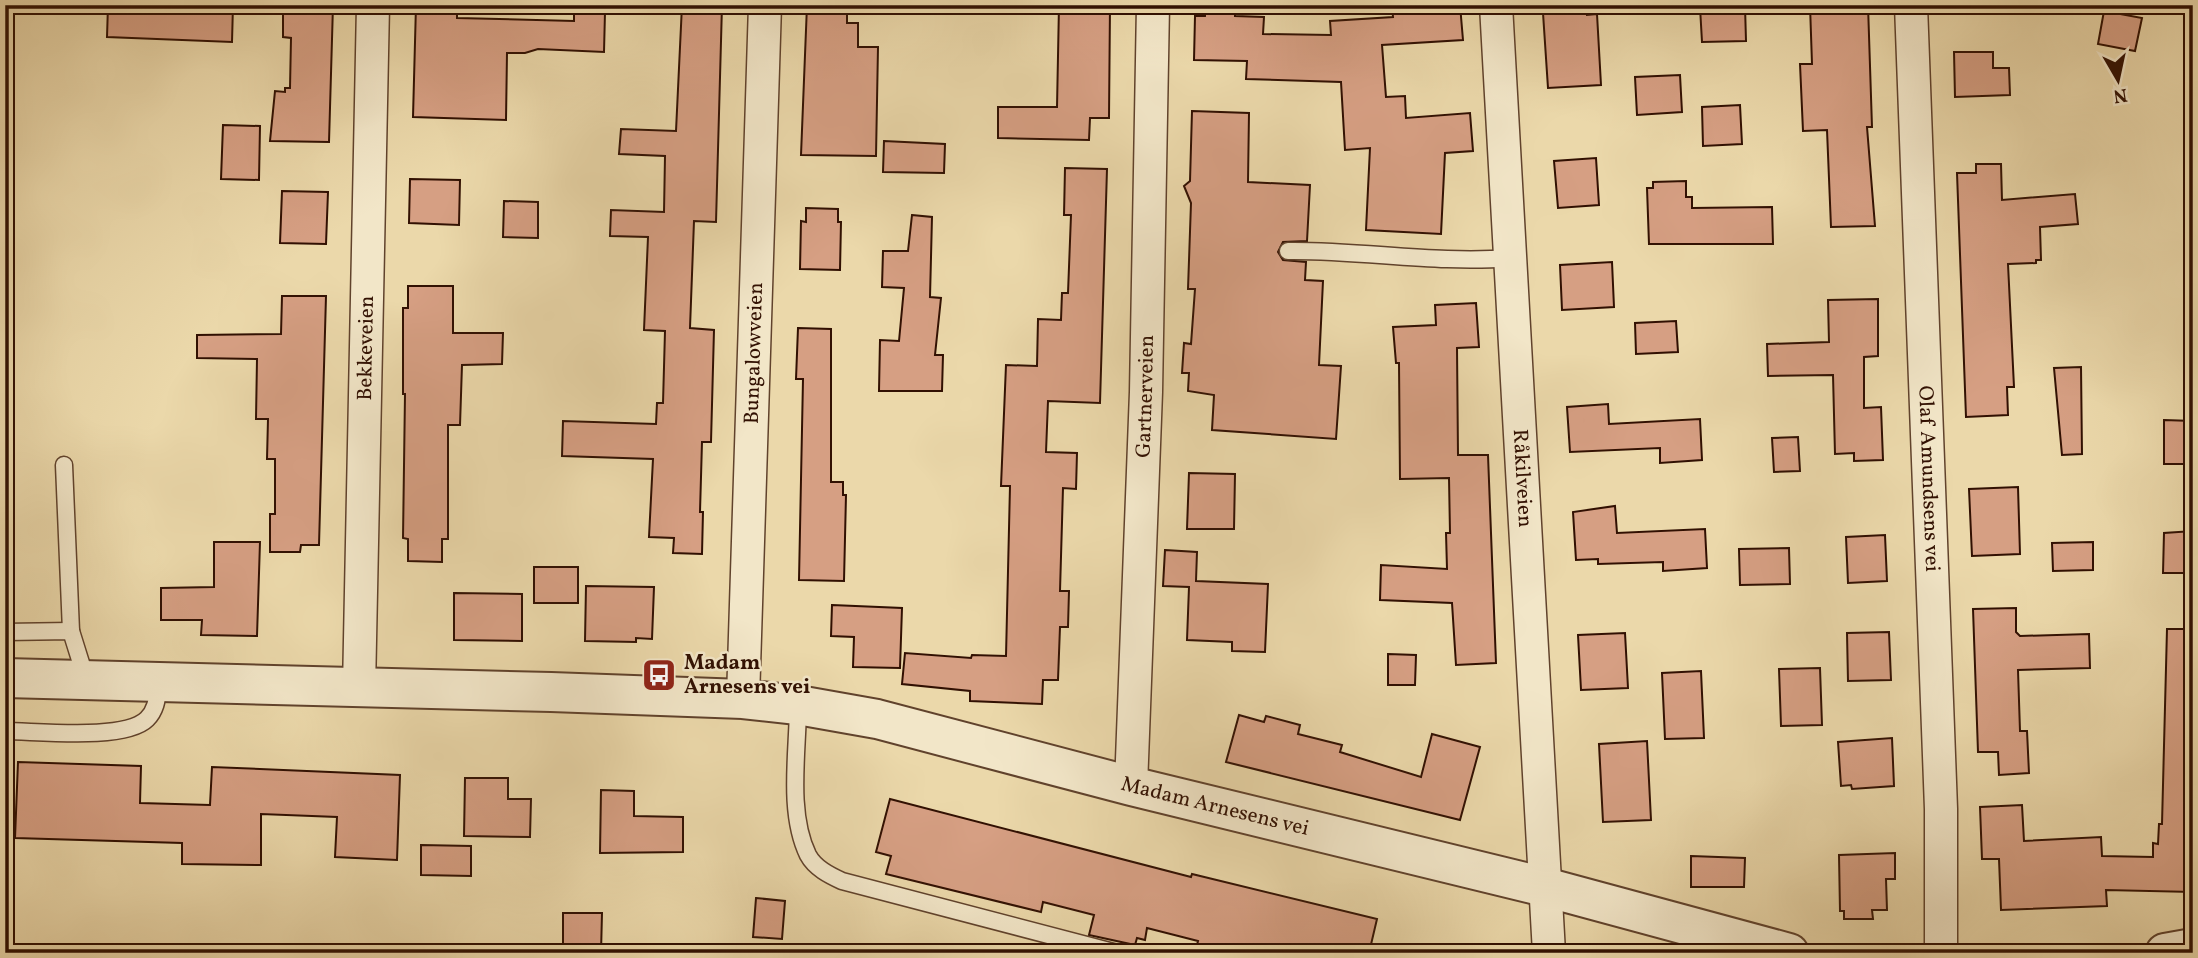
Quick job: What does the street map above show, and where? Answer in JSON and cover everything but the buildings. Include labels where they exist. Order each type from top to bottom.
[{"type":"street","name":"Bekkeveien","points":[[359,689],[373,5]]},
{"type":"street","name":"Bungalowveien","points":[[743,699],[765,5]]},
{"type":"street","name":"Gartnerveien","points":[[1131,786],[1145,406],[1153,5]]},
{"type":"street","name":"Råkilveien","points":[[1496,5],[1549,953]]},
{"type":"street","name":"Olaf Amundsens vei","points":[[1911,5],[1941,796],[1941,953]]},
{"type":"street","name":"Madam Arnesens vei","points":[[5,678],[743,699],[798,705],[877,719],[1131,786],[1545,887],[1789,953]]},
{"type":"street","points":[[2165,953],[2193,948]]},
{"type":"lane","points":[[1288,251],[1340,250],[1482,260],[1510,258]]},
{"type":"lane","points":[[64,465],[71,631],[87,681]]},
{"type":"lane","points":[[5,632],[71,631]]},
{"type":"lane","points":[[5,731],[122,731],[145,721],[156,708],[159,683]]},
{"type":"lane","points":[[798,705],[799,815],[809,857],[824,872],[842,881],[1117,953]]},
{"type":"place","name":"Madam Arnesens vei","points":[[659,675]]}]
